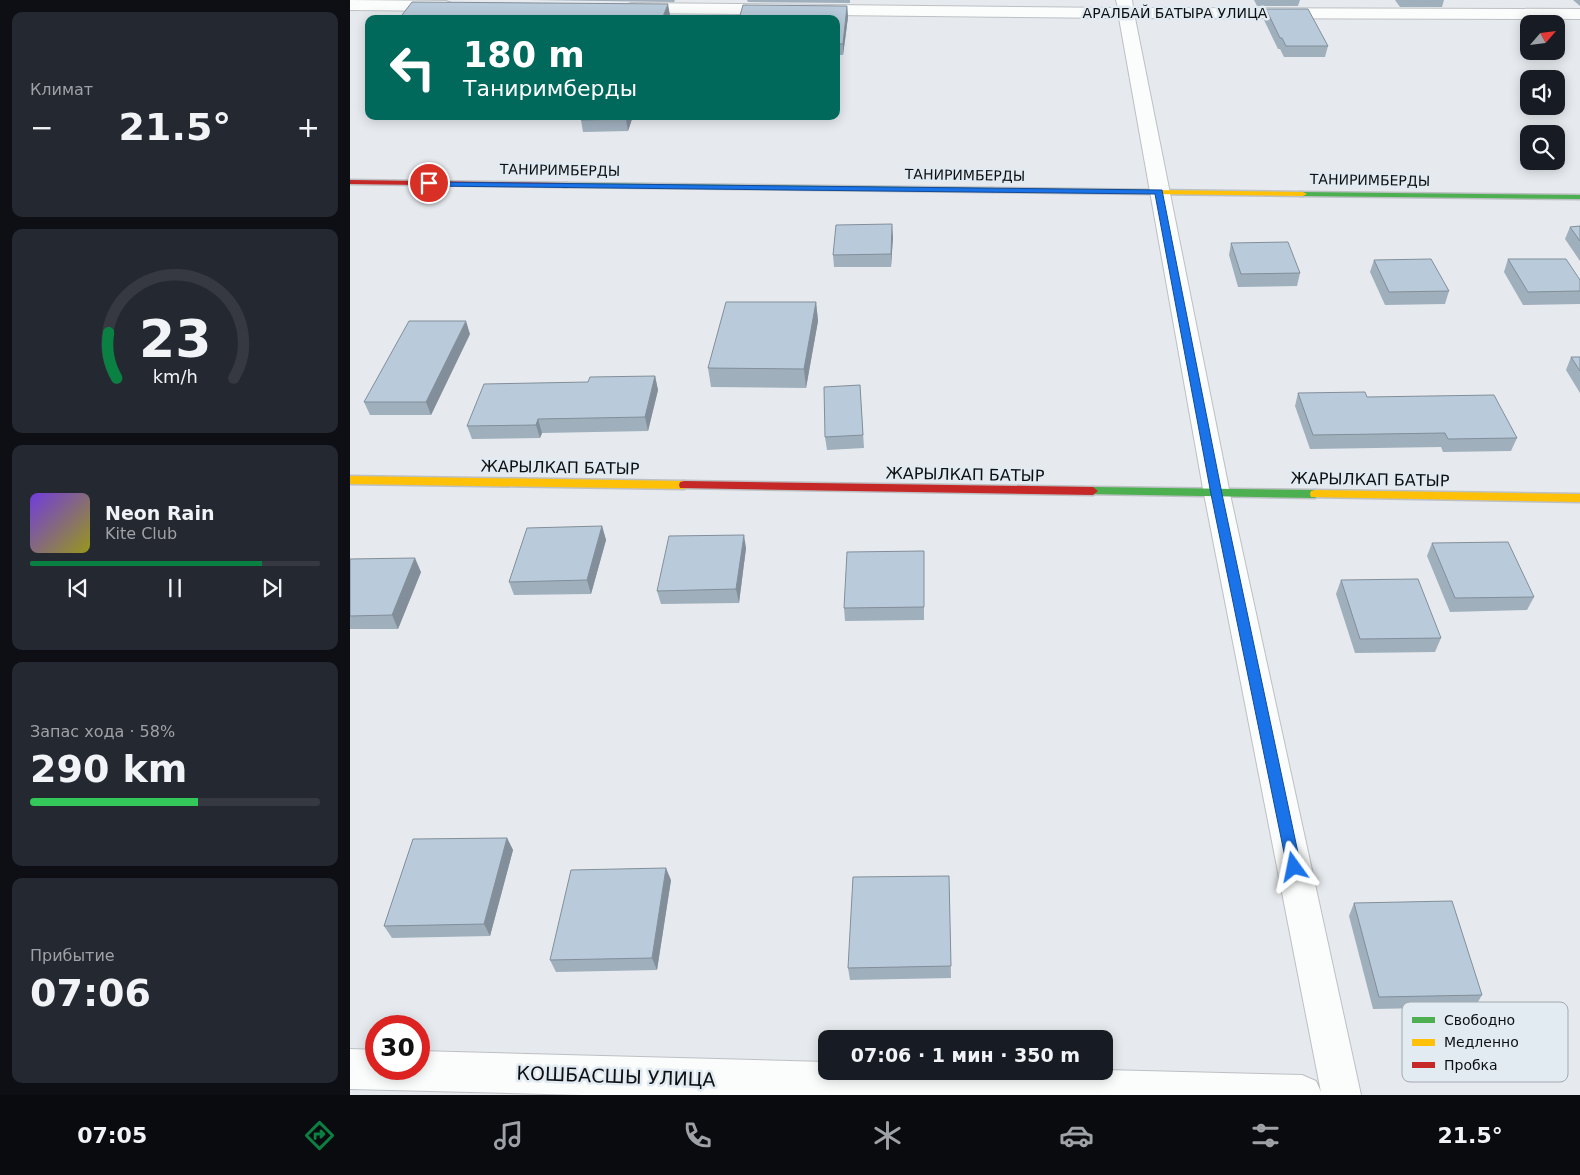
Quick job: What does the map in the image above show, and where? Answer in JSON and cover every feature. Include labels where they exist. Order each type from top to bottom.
[{"type":"street","points":[[350,5],[460,6]]},
{"type":"street","points":[[1125,7],[1217,494],[1341,1095]]},
{"type":"street","name":"АРАЛБАЙ БАТЫРА УЛИЦА","points":[[619,8],[1125,7],[1580,14]]},
{"type":"street","name":"ТАНИРИМБЕРДЫ","points":[[350,182],[1580,197]]},
{"type":"street","name":"ЖАРЫЛКАП БАТЫР","points":[[350,480],[1580,498]]},
{"type":"street","name":"КОШБАСШЫ УЛИЦА","points":[[350,1069],[1302,1095]]},
{"type":"building","points":[[412,2],[668,4],[664,15],[402,15]]},
{"type":"building","points":[[743,5],[847,6],[843,44],[840,44],[840,15],[740,15]]},
{"type":"building","points":[[1266,9],[1308,9],[1328,46],[1286,46]]},
{"type":"building","points":[[892,224],[891,254],[833,255],[836,225]]},
{"type":"building","points":[[1580,226],[1580,241],[1570,227]]},
{"type":"building","points":[[1288,242],[1300,273],[1241,274],[1231,243]]},
{"type":"building","points":[[1431,259],[1449,291],[1389,292],[1374,260]]},
{"type":"building","points":[[1508,259],[1566,259],[1580,280],[1580,291],[1528,292]]},
{"type":"building","points":[[726,302],[816,302],[804,369],[708,368]]},
{"type":"building","points":[[409,321],[466,321],[426,402],[364,402]]},
{"type":"building","points":[[1571,357],[1580,357],[1580,371]]},
{"type":"building","points":[[655,376],[645,417],[538,419],[536,425],[467,426],[484,384],[588,382],[590,377]]},
{"type":"building","points":[[860,385],[863,435],[825,437],[824,387]]},
{"type":"building","points":[[1365,392],[1367,397],[1494,395],[1517,438],[1448,439],[1445,433],[1313,435],[1298,393]]},
{"type":"building","points":[[602,526],[587,580],[509,582],[527,528]]},
{"type":"building","points":[[744,535],[736,589],[657,591],[669,536]]},
{"type":"building","points":[[1508,542],[1534,597],[1455,598],[1432,543]]},
{"type":"building","points":[[924,551],[924,607],[844,608],[847,552]]},
{"type":"building","points":[[415,558],[392,615],[350,616],[350,559]]},
{"type":"building","points":[[1418,579],[1441,638],[1360,639],[1341,580]]},
{"type":"building","points":[[507,838],[484,924],[384,926],[413,839]]},
{"type":"building","points":[[666,868],[652,958],[550,960],[571,870]]},
{"type":"building","points":[[949,876],[951,966],[848,968],[853,877]]},
{"type":"building","points":[[1452,901],[1482,995],[1379,997],[1354,903]]},
{"type":"traffic: fast","points":[[567,185],[993,190]]},
{"type":"traffic: fast","points":[[1303,194],[1580,197]]},
{"type":"traffic: fast","points":[[1093,491],[1315,494]]},
{"type":"traffic: slow","points":[[993,190],[1303,194]]},
{"type":"traffic: slow","points":[[350,480],[684,485]]},
{"type":"traffic: slow","points":[[1315,494],[1580,498]]},
{"type":"traffic: jam","points":[[350,182],[567,185]]},
{"type":"traffic: jam","points":[[684,485],[1093,491]]},
{"type":"route","points":[[429,183],[1159,192],[1217,494],[1294,867]]}]
